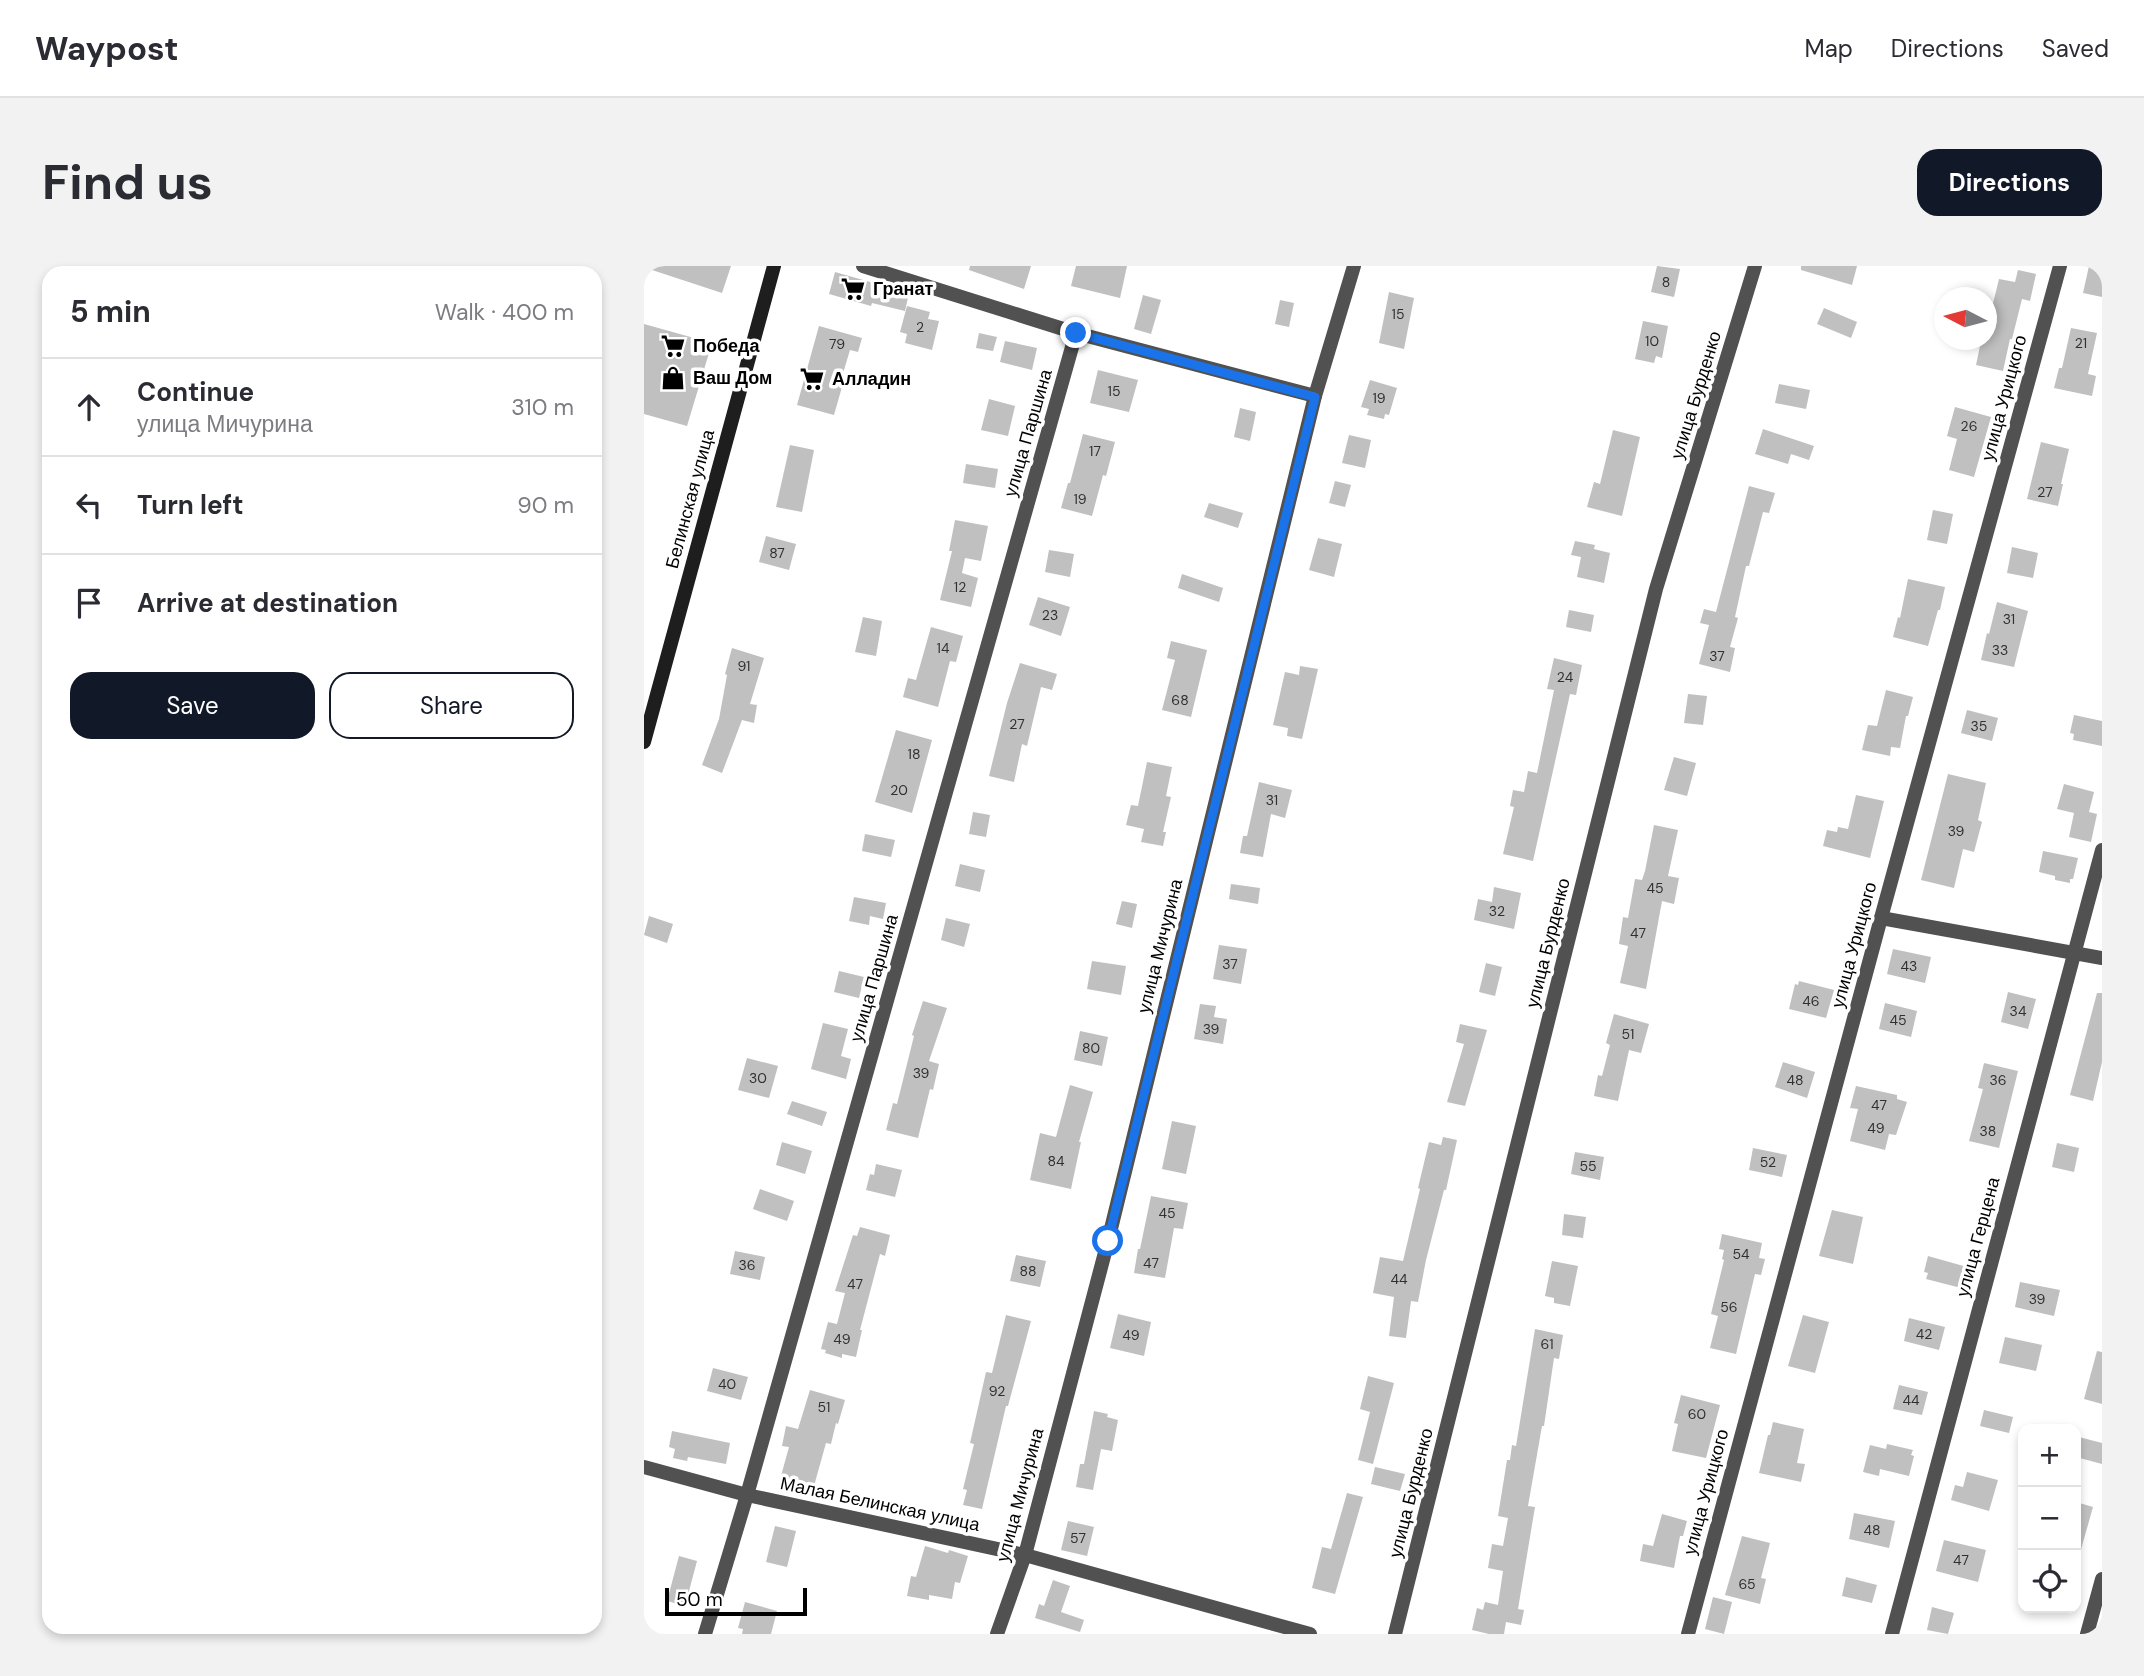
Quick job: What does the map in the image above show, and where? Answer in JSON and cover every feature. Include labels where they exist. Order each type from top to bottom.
[{"type":"main road","name":"Белинская улица","points":[[644,742],[774,266]]},
{"type":"street","points":[[863,266],[1076,333],[1315,397]]},
{"type":"street","name":"улица Мичурина","points":[[997,1634],[1026,1555],[1108,1241],[1315,397],[1354,266]]},
{"type":"street","name":"улица Бурденко","points":[[1395,1634],[1657,589],[1755,266]]},
{"type":"street","name":"улица Урицкого","points":[[1688,1634],[2060,266]]},
{"type":"street","name":"улица Паршина","points":[[705,1634],[747,1495],[1076,333]]},
{"type":"street","name":"улица Герцена","points":[[1892,1634],[2102,850]]},
{"type":"street","points":[[1881,918],[2102,958]]},
{"type":"street","name":"Малая Белинская улица","points":[[644,1467],[747,1495],[1026,1555],[1310,1634]]},
{"type":"street","points":[[2087,1634],[2102,1579]]},
{"type":"building","points":[[649,266],[731,266],[722,293],[649,269]]},
{"type":"building","points":[[970,266],[1031,266],[1024,289],[969,270]]},
{"type":"building","points":[[1076,266],[1127,266],[1120,298],[1071,286]]},
{"type":"building","points":[[1657,266],[1680,269],[1674,297],[1651,292]]},
{"type":"building","points":[[1801,266],[1857,266],[1852,285],[1801,270]]},
{"type":"building","points":[[2089,266],[2102,266],[2102,297],[2083,293]]},
{"type":"building","points":[[2018,270],[2036,274],[2030,301],[2022,299],[2003,371],[1976,365],[1979,350],[1997,350],[1999,279],[2015,282]]},
{"type":"building","name":"Гранат","points":[[835,272],[909,293],[905,311],[872,303],[871,306],[829,294]]},
{"type":"building","points":[[1389,292],[1414,298],[1404,349],[1379,343]]},
{"type":"building","points":[[1143,295],[1161,300],[1151,334],[1134,329]]},
{"type":"building","points":[[1280,300],[1294,303],[1289,327],[1275,324]]},
{"type":"building","points":[[907,306],[930,312],[928,319],[939,321],[932,350],[905,343],[907,334],[900,332]]},
{"type":"building","points":[[1824,308],[1857,322],[1851,338],[1817,324]]},
{"type":"building","points":[[1643,321],[1668,326],[1662,358],[1656,356],[1654,363],[1635,359]]},
{"type":"building","name":"Ваш Дом","points":[[644,324],[712,343],[687,426],[644,414]]},
{"type":"building","points":[[819,326],[862,338],[858,352],[850,350],[834,415],[797,405]]},
{"type":"building","points":[[2071,328],[2097,333],[2088,374],[2096,376],[2092,396],[2054,388],[2059,368],[2062,368]]},
{"type":"building","points":[[979,333],[997,337],[993,351],[976,348]]},
{"type":"building","points":[[1005,341],[1037,348],[1032,370],[1000,362]]},
{"type":"building","points":[[1098,370],[1138,380],[1129,412],[1090,403]]},
{"type":"building","points":[[1370,380],[1397,388],[1389,415],[1385,414],[1384,419],[1367,415],[1369,409],[1361,407]]},
{"type":"building","points":[[1779,384],[1810,390],[1806,409],[1775,403]]},
{"type":"building","points":[[989,399],[1015,406],[1008,436],[981,430]]},
{"type":"building","points":[[1955,407],[1991,417],[1974,477],[1949,470],[1957,439],[1947,436]]},
{"type":"building","points":[[1240,408],[1256,412],[1250,441],[1234,437]]},
{"type":"building","points":[[1763,429],[1814,446],[1809,460],[1791,454],[1788,464],[1755,454]]},
{"type":"building","points":[[1613,430],[1640,437],[1622,516],[1587,507],[1594,482],[1600,484]]},
{"type":"building","points":[[1083,434],[1115,442],[1092,516],[1061,508]]},
{"type":"building","points":[[1349,435],[1371,440],[1365,468],[1342,463]]},
{"type":"building","points":[[2041,442],[2069,449],[2058,506],[2027,499]]},
{"type":"building","points":[[790,445],[814,450],[802,512],[776,507]]},
{"type":"building","points":[[966,464],[998,469],[995,488],[963,483]]},
{"type":"building","points":[[1335,481],[1351,485],[1345,507],[1329,503]]},
{"type":"building","points":[[1749,486],[1775,493],[1769,513],[1763,512],[1749,566],[1746,566],[1735,617],[1738,618],[1730,647],[1735,648],[1730,672],[1699,664],[1709,625],[1700,623],[1704,609],[1716,612]]},
{"type":"building","points":[[1209,503],[1243,513],[1238,528],[1204,517]]},
{"type":"building","points":[[1933,510],[1953,514],[1947,544],[1927,540]]},
{"type":"building","points":[[955,520],[988,526],[981,561],[965,558],[962,573],[978,578],[971,607],[940,600],[952,551],[949,551]]},
{"type":"building","points":[[766,536],[796,544],[789,570],[759,562]]},
{"type":"building","points":[[1318,538],[1342,544],[1334,577],[1309,570]]},
{"type":"building","points":[[1575,541],[1595,545],[1594,549],[1610,553],[1604,583],[1577,577],[1581,557],[1571,555]]},
{"type":"building","points":[[2012,547],[2038,553],[2033,578],[2007,573]]},
{"type":"building","points":[[1049,550],[1074,554],[1070,577],[1045,572]]},
{"type":"building","points":[[1182,574],[1223,588],[1219,602],[1178,588]]},
{"type":"building","points":[[1908,579],[1945,587],[1928,646],[1893,637]]},
{"type":"building","points":[[1038,597],[1070,607],[1061,636],[1029,625]]},
{"type":"building","points":[[1997,602],[2028,611],[2014,667],[1981,660]]},
{"type":"building","points":[[1569,610],[1594,615],[1591,632],[1566,627]]},
{"type":"building","points":[[863,617],[882,621],[876,656],[855,652]]},
{"type":"building","points":[[931,627],[963,636],[956,662],[950,661],[938,707],[903,697],[908,678],[916,680]]},
{"type":"building","points":[[1171,641],[1207,650],[1191,717],[1162,710],[1175,660],[1167,658]]},
{"type":"building","points":[[732,648],[764,658],[750,704],[757,705],[754,723],[742,720],[722,773],[702,765],[719,719],[727,675],[725,674]]},
{"type":"building","points":[[1554,658],[1582,665],[1576,695],[1570,694],[1533,861],[1503,854],[1514,807],[1510,806],[1513,790],[1524,792],[1528,771],[1537,773],[1554,690],[1547,689]]},
{"type":"building","points":[[1020,663],[1057,674],[1052,690],[1041,687],[1027,746],[1022,744],[1014,782],[989,776]]},
{"type":"building","points":[[1300,666],[1318,669],[1302,739],[1287,736],[1288,728],[1273,725],[1285,672],[1299,675]]},
{"type":"building","points":[[1886,690],[1913,697],[1900,748],[1891,747],[1890,756],[1862,750],[1868,725],[1877,726]]},
{"type":"building","points":[[1688,694],[1707,696],[1703,725],[1684,723]]},
{"type":"building","points":[[1967,710],[1998,718],[1992,741],[1961,733]]},
{"type":"building","points":[[2074,715],[2102,721],[2102,746],[2073,740],[2074,734],[2070,733]]},
{"type":"building","points":[[896,730],[932,740],[912,813],[875,802]]},
{"type":"building","points":[[1674,757],[1696,763],[1687,796],[1664,790]]},
{"type":"building","points":[[1147,762],[1172,767],[1166,796],[1171,797],[1163,832],[1166,832],[1163,846],[1141,842],[1144,829],[1126,825],[1131,805],[1138,806]]},
{"type":"building","points":[[1948,774],[1986,783],[1978,820],[1982,822],[1974,852],[1963,849],[1954,888],[1921,880]]},
{"type":"building","points":[[1259,782],[1292,790],[1285,818],[1271,814],[1263,857],[1240,853],[1243,836],[1247,836]]},
{"type":"building","points":[[2064,784],[2094,792],[2089,812],[2097,814],[2091,842],[2069,837],[2074,813],[2057,809]]},
{"type":"building","points":[[1856,795],[1884,801],[1870,858],[1823,846],[1827,830],[1837,832],[1838,827],[1848,829]]},
{"type":"building","points":[[973,812],[990,815],[986,837],[969,834]]},
{"type":"building","points":[[1654,825],[1678,830],[1668,876],[1679,878],[1674,904],[1662,901],[1646,989],[1620,983],[1628,946],[1619,944],[1623,917],[1628,918],[1635,879],[1642,880],[1645,871]]},
{"type":"building","points":[[865,834],[895,840],[891,857],[862,851]]},
{"type":"building","points":[[2043,851],[2078,858],[2070,883],[2055,880],[2055,876],[2039,872]]},
{"type":"building","points":[[960,864],[985,870],[980,892],[955,886]]},
{"type":"building","points":[[1231,884],[1260,888],[1258,904],[1229,899]]},
{"type":"building","points":[[1494,887],[1521,893],[1514,929],[1474,920],[1478,899],[1492,902]]},
{"type":"building","points":[[854,897],[886,903],[883,919],[870,916],[869,925],[849,921]]},
{"type":"building","points":[[1122,901],[1137,904],[1132,928],[1116,924]]},
{"type":"building","points":[[649,916],[673,924],[667,943],[644,935]]},
{"type":"building","points":[[946,918],[970,924],[964,947],[941,940]]},
{"type":"building","points":[[1219,945],[1247,949],[1241,984],[1213,979]]},
{"type":"building","points":[[1893,949],[1931,957],[1925,983],[1887,974]]},
{"type":"building","points":[[1092,961],[1126,966],[1121,995],[1087,989]]},
{"type":"building","points":[[1486,963],[1502,967],[1495,996],[1479,992]]},
{"type":"building","points":[[839,971],[864,977],[859,998],[834,992]]},
{"type":"building","points":[[1799,981],[1834,990],[1826,1018],[1789,1009],[1795,984],[1798,985]]},
{"type":"building","points":[[2008,992],[2036,999],[2028,1029],[2001,1022]]},
{"type":"building","points":[[2097,993],[2102,993],[2102,1062],[2093,1101],[2070,1095]]},
{"type":"building","points":[[923,1001],[947,1008],[929,1061],[939,1064],[918,1138],[886,1130],[893,1103],[897,1104],[914,1036],[912,1035]]},
{"type":"building","points":[[1885,1003],[1917,1011],[1911,1037],[1879,1029]]},
{"type":"building","points":[[1200,1004],[1216,1006],[1214,1017],[1227,1019],[1223,1044],[1194,1039]]},
{"type":"building","points":[[1614,1014],[1649,1024],[1641,1053],[1629,1050],[1618,1101],[1594,1096],[1598,1075],[1602,1076],[1610,1045],[1606,1043]]},
{"type":"building","points":[[823,1023],[848,1029],[841,1056],[851,1059],[846,1079],[811,1069]]},
{"type":"building","points":[[1460,1024],[1487,1030],[1465,1106],[1447,1102],[1464,1044],[1456,1042]]},
{"type":"building","points":[[1080,1031],[1108,1037],[1102,1066],[1074,1060]]},
{"type":"building","points":[[747,1058],[778,1066],[769,1098],[738,1090]]},
{"type":"building","points":[[1783,1062],[1815,1072],[1807,1098],[1775,1087]]},
{"type":"building","points":[[1984,1063],[2018,1071],[1999,1148],[1969,1141],[1983,1089],[1978,1088]]},
{"type":"building","points":[[1070,1085],[1093,1092],[1079,1142],[1071,1189],[1030,1180],[1040,1133],[1056,1137]]},
{"type":"building","points":[[1856,1086],[1897,1095],[1897,1099],[1907,1102],[1896,1135],[1889,1134],[1885,1150],[1850,1141],[1858,1109],[1850,1108]]},
{"type":"building","points":[[792,1101],[827,1112],[822,1126],[787,1114]]},
{"type":"building","points":[[1172,1121],[1196,1126],[1186,1174],[1162,1169]]},
{"type":"building","points":[[1443,1137],[1457,1140],[1418,1302],[1411,1301],[1406,1338],[1389,1336],[1394,1297],[1373,1293],[1380,1257],[1403,1261],[1429,1142],[1441,1145]]},
{"type":"building","points":[[782,1142],[812,1151],[805,1174],[776,1165]]},
{"type":"building","points":[[2057,1143],[2079,1148],[2074,1172],[2052,1167]]},
{"type":"building","points":[[1753,1148],[1787,1155],[1782,1177],[1749,1170]]},
{"type":"building","points":[[1575,1152],[1604,1157],[1600,1180],[1571,1174]]},
{"type":"building","points":[[876,1164],[902,1170],[895,1197],[866,1190]]},
{"type":"building","points":[[760,1189],[794,1201],[787,1221],[753,1209]]},
{"type":"building","points":[[1151,1196],[1188,1203],[1183,1229],[1174,1228],[1165,1278],[1134,1273]]},
{"type":"building","points":[[1832,1210],[1863,1217],[1853,1264],[1819,1256]]},
{"type":"building","points":[[1564,1214],[1586,1217],[1583,1238],[1562,1235]]},
{"type":"building","points":[[860,1227],[890,1235],[885,1256],[880,1254],[860,1330],[856,1357],[842,1354],[842,1358],[825,1353],[826,1350],[821,1349],[828,1322],[837,1324],[845,1293],[835,1291],[853,1235],[857,1236]]},
{"type":"building","points":[[1722,1234],[1762,1243],[1759,1258],[1765,1259],[1761,1275],[1755,1274],[1736,1354],[1710,1348],[1718,1316],[1711,1314],[1724,1260],[1724,1250],[1719,1249]]},
{"type":"building","points":[[735,1251],[765,1257],[760,1280],[730,1274]]},
{"type":"building","points":[[1016,1255],[1046,1261],[1040,1287],[1010,1281]]},
{"type":"building","points":[[1928,1256],[1967,1267],[1961,1288],[1926,1279],[1928,1273],[1924,1272]]},
{"type":"building","points":[[1552,1261],[1578,1266],[1570,1306],[1554,1303],[1554,1298],[1545,1296]]},
{"type":"building","points":[[2020,1282],[2060,1290],[2054,1316],[2015,1307]]},
{"type":"building","points":[[1118,1314],[1151,1322],[1144,1356],[1110,1348]]},
{"type":"building","points":[[1006,1315],[1031,1321],[1006,1406],[982,1509],[963,1505],[967,1490],[963,1489],[974,1444],[970,1443],[986,1372],[992,1373]]},
{"type":"building","points":[[1803,1315],[1829,1322],[1815,1373],[1788,1366]]},
{"type":"building","points":[[1909,1318],[1945,1327],[1939,1350],[1904,1341]]},
{"type":"building","points":[[1535,1329],[1563,1335],[1559,1359],[1554,1358],[1528,1506],[1535,1507],[1518,1609],[1524,1610],[1521,1625],[1506,1622],[1504,1634],[1489,1634],[1472,1630],[1477,1608],[1483,1610],[1485,1602],[1498,1605],[1503,1571],[1488,1568],[1492,1544],[1503,1546],[1508,1518],[1498,1516],[1507,1460],[1510,1460],[1512,1445],[1516,1446]]},
{"type":"building","points":[[2005,1337],[2042,1345],[2036,1371],[1999,1363]]},
{"type":"building","points":[[2097,1351],[2102,1352],[2102,1404],[2084,1399]]},
{"type":"building","points":[[713,1368],[748,1377],[741,1400],[707,1391]]},
{"type":"building","points":[[1368,1376],[1394,1383],[1373,1464],[1358,1460],[1370,1412],[1360,1409]]},
{"type":"building","points":[[1899,1385],[1928,1392],[1922,1415],[1893,1409]]},
{"type":"building","points":[[810,1390],[845,1400],[831,1444],[826,1443],[812,1493],[779,1483],[789,1447],[782,1446],[786,1426],[798,1429]]},
{"type":"building","points":[[1681,1395],[1720,1405],[1706,1458],[1672,1451],[1678,1424],[1674,1423]]},
{"type":"building","points":[[1984,1410],[2013,1417],[2009,1433],[1980,1426]]},
{"type":"building","points":[[1094,1411],[1108,1414],[1107,1417],[1118,1420],[1112,1451],[1101,1449],[1093,1490],[1076,1487],[1080,1464],[1084,1464]]},
{"type":"building","points":[[1773,1422],[1804,1429],[1797,1463],[1805,1464],[1801,1482],[1759,1473]]},
{"type":"building","points":[[672,1431],[730,1443],[726,1464],[688,1457],[687,1461],[673,1458],[675,1449],[669,1447]]},
{"type":"building","points":[[2081,1438],[2102,1443],[2102,1464],[2081,1458]]},
{"type":"building","points":[[1887,1444],[1913,1450],[1909,1476],[1880,1469],[1879,1476],[1863,1472],[1870,1445],[1886,1449]]},
{"type":"building","points":[[1375,1467],[1405,1474],[1400,1491],[1371,1484]]},
{"type":"building","points":[[1967,1472],[1998,1480],[1989,1511],[1951,1500],[1955,1485],[1963,1487]]},
{"type":"building","points":[[1347,1493],[1363,1497],[1335,1594],[1312,1588],[1322,1547],[1331,1549]]},
{"type":"building","points":[[2081,1503],[2093,1507],[2081,1549]]},
{"type":"building","points":[[1854,1513],[1895,1521],[1889,1548],[1849,1539]]},
{"type":"building","points":[[1662,1514],[1687,1521],[1683,1536],[1680,1536],[1674,1568],[1640,1561],[1643,1544],[1653,1546]]},
{"type":"building","points":[[1068,1521],[1094,1527],[1087,1556],[1061,1550]]},
{"type":"building","points":[[775,1526],[796,1531],[787,1567],[766,1562]]},
{"type":"building","points":[[1742,1536],[1770,1543],[1761,1578],[1766,1579],[1760,1604],[1725,1595]]},
{"type":"building","points":[[1944,1540],[1986,1550],[1978,1582],[1936,1571]]},
{"type":"building","points":[[925,1546],[968,1556],[960,1583],[955,1582],[952,1599],[929,1595],[929,1600],[907,1596],[911,1576],[916,1577]]},
{"type":"building","points":[[679,1556],[697,1561],[685,1606],[667,1601]]},
{"type":"building","points":[[1846,1577],[1877,1585],[1872,1603],[1842,1596]]},
{"type":"building","points":[[1053,1580],[1070,1586],[1061,1612],[1084,1620],[1080,1632],[1035,1618],[1039,1604],[1044,1606]]},
{"type":"building","points":[[1713,1597],[1732,1602],[1724,1634],[1705,1629]]},
{"type":"building","points":[[745,1602],[777,1611],[771,1634],[742,1634],[743,1629],[738,1628]]},
{"type":"building","points":[[1932,1607],[1954,1613],[1948,1634],[1927,1630]]},
{"type":"place","name":"Гранат","points":[[853,289]]},
{"type":"place","name":"Победа","points":[[673,346]]},
{"type":"place","name":"Ваш Дом","points":[[673,378]]},
{"type":"place","name":"Алладин","points":[[812,379]]},
{"type":"route","points":[[1076,333],[1315,397],[1108,1241]]}]
